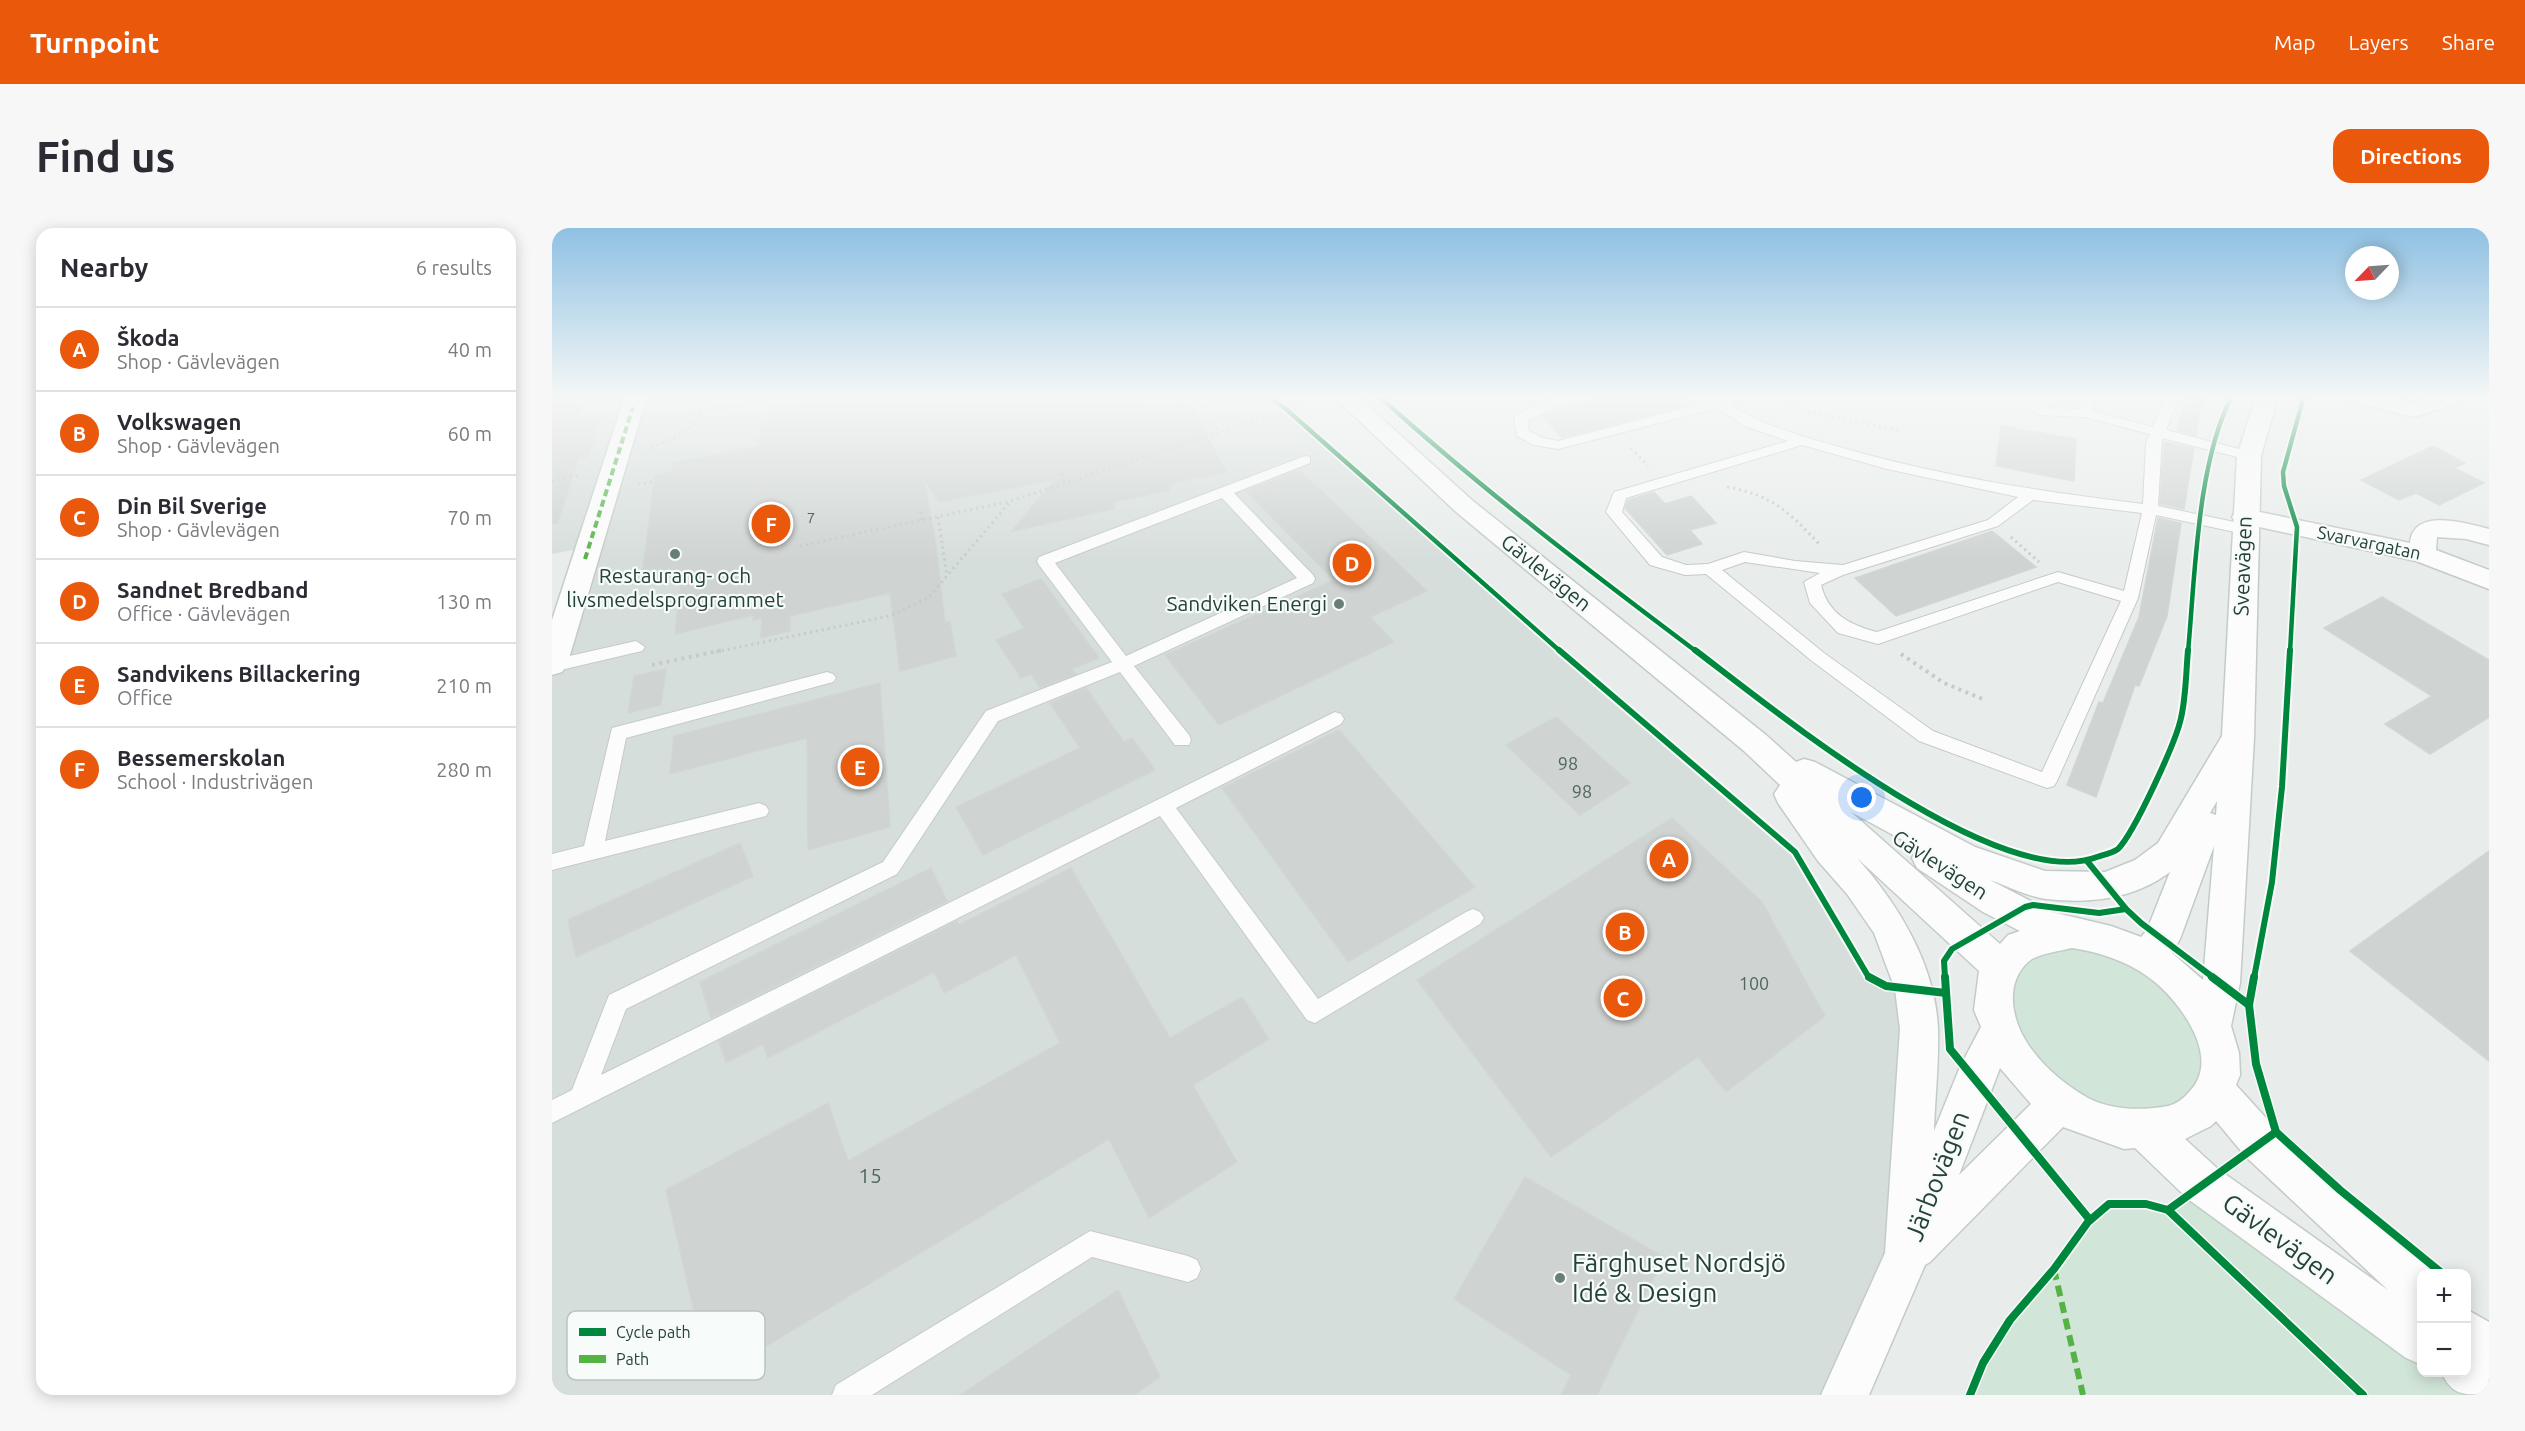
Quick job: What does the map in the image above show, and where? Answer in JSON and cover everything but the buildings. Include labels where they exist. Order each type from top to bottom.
[{"type":"main road","points":[[552,665],[619,450]]},
{"type":"main road","name":"Gävlevägen","points":[[1403,450],[1464,506],[1755,743],[1968,940],[2000,966],[2020,947],[2035,939],[2072,933]]},
{"type":"main road","name":"Sveavägen","points":[[2212,1025],[2221,983],[2238,738],[2244,523],[2251,450]]},
{"type":"main road","name":"Svarvargatan","points":[[2244,523],[2423,554],[2489,580]]},
{"type":"main road","points":[[2423,554],[2424,534],[2429,529],[2455,529],[2489,537]]},
{"type":"main road","points":[[1755,743],[1883,816],[1964,857],[2045,885],[2075,887],[2107,886],[2121,882],[2147,870],[2170,853],[2238,738]]},
{"type":"main road","name":"Sveavägen","points":[[2147,956],[2162,939],[2238,738]]},
{"type":"main road","name":"Gävlevägen","points":[[1755,743],[2012,913],[2035,924],[2109,940],[2147,956],[2183,984],[2212,1025],[2221,1056],[2216,1091]]},
{"type":"main road","points":[[1755,743],[1830,852],[1859,884],[1889,926],[1914,989],[1919,1029],[1907,1255]]},
{"type":"main road","points":[[2000,966],[1992,993],[1993,1014],[1998,1032],[2019,1067],[2058,1103],[2096,1121],[2121,1128],[2144,1129],[2172,1125],[2188,1118],[2208,1103],[2216,1091],[2261,1143],[2417,1287]]},
{"type":"main road","name":"Järbovägen","points":[[1845,1395],[1907,1255],[1974,1080],[1998,1032]]},
{"type":"main road","name":"Järbovägen","points":[[1907,1255],[2031,1134],[2058,1103]]},
{"type":"main road","name":"Gävlevägen","points":[[2144,1129],[2204,1184],[2417,1339]]},
{"type":"main road","points":[[2471,1337],[2489,1353]]},
{"type":"main road","points":[[2471,1377],[2489,1391]]},
{"type":"lane","points":[[1769,450],[1619,495],[1614,512],[1656,561],[1685,570],[1710,569],[1744,557],[1795,566],[1845,570]]},
{"type":"lane","points":[[1837,450],[1920,473],[2030,495],[2244,523]]},
{"type":"lane","points":[[1710,569],[1818,657],[1926,736],[2047,782],[2130,598],[2150,509],[2153,450]]},
{"type":"lane","points":[[2229,450],[2249,456]]},
{"type":"lane","points":[[1182,740],[1045,561],[1305,460]]},
{"type":"lane","points":[[581,1098],[617,1002],[890,868],[992,716],[1123,664],[1307,579],[1224,491]]},
{"type":"lane","points":[[2030,495],[1993,523],[1812,582],[1816,598],[1844,629],[1878,638],[2058,578],[2130,598]]},
{"type":"lane","points":[[552,665],[636,647]]},
{"type":"lane","points":[[593,852],[618,733],[827,678]]},
{"type":"lane","points":[[552,1112],[1335,718]]},
{"type":"lane","points":[[1164,806],[1315,1013],[1473,918]]},
{"type":"lane","points":[[552,862],[759,811]]},
{"type":"lane","points":[[846,1395],[1090,1244],[1188,1269]]},
{"type":"path","points":[[800,546],[1011,501],[1167,450]]},
{"type":"path","points":[[1633,450],[1663,482]]},
{"type":"path","points":[[1061,474],[1065,483]]},
{"type":"path","points":[[1687,474],[1724,486],[1755,491],[1778,502],[1845,570]]},
{"type":"path","points":[[644,667],[889,616],[928,598],[1011,501]]},
{"type":"path","points":[[921,512],[921,521]]},
{"type":"path","points":[[938,517],[947,576]]},
{"type":"path","points":[[1993,523],[2058,578]]},
{"type":"path","points":[[1878,638],[1944,683],[1985,700]]},
{"type":"shaded area","points":[[552,450],[1332,450],[1468,572],[1795,852],[1868,976],[1886,986],[1914,989],[1907,1255],[1845,1395],[552,1395],[552,665],[588,547],[552,554]]},
{"type":"green space","points":[[2035,939],[2147,956],[2221,1056],[2172,1125],[2037,1085],[2000,966]]},
{"type":"green space","points":[[2203,1184],[2417,1339],[2417,1377],[2470,1377],[2489,1391],[2489,1395],[1970,1395],[1983,1363],[2090,1220],[2109,1204],[2146,1204],[2169,1210]]},
{"type":"marked path","points":[[585,559],[619,450]]},
{"type":"marked path","points":[[2054,1269],[2083,1395]]},
{"type":"cycle path","points":[[1332,450],[1468,572],[1795,852],[1868,976],[1886,986],[1946,993]]},
{"type":"cycle path","points":[[1439,450],[1571,557],[1834,755],[1907,803],[1983,840],[2040,859],[2065,861],[2087,861],[2117,850],[2138,819],[2181,719],[2201,519],[2212,450]]},
{"type":"cycle path","points":[[2289,450],[2283,479],[2297,527],[2282,787],[2272,882],[2249,1005],[2256,1064],[2276,1132],[2340,1190],[2437,1269]]},
{"type":"cycle path","points":[[2087,861],[2126,909],[2141,923],[2249,1005]]},
{"type":"cycle path","points":[[2090,1220],[1950,1049],[1944,961],[1952,949],[2025,907],[2033,905],[2099,913],[2126,909]]},
{"type":"cycle path","points":[[2168,1210],[2276,1132]]},
{"type":"cycle path","points":[[1970,1395],[1983,1363],[2010,1320],[2054,1269],[2088,1222],[2109,1204],[2146,1204],[2168,1210],[2363,1395]]},
{"type":"place","name":"Bessemerskolan","points":[[771,524]]},
{"type":"place","name":"Restaurang- och livsmedelsprogrammet","points":[[675,554]]},
{"type":"place","name":"Sandnet Bredband","points":[[1352,563]]},
{"type":"place","name":"Sandviken Energi","points":[[1339,604]]},
{"type":"place","name":"Sandvikens Billackering","points":[[860,767]]},
{"type":"place","name":"Škoda","points":[[1669,859]]},
{"type":"place","name":"Volkswagen","points":[[1625,932]]},
{"type":"place","name":"Din Bil Sverige","points":[[1623,998]]},
{"type":"place","name":"Färghuset Nordsjö Idé & Design","points":[[1560,1278]]}]
